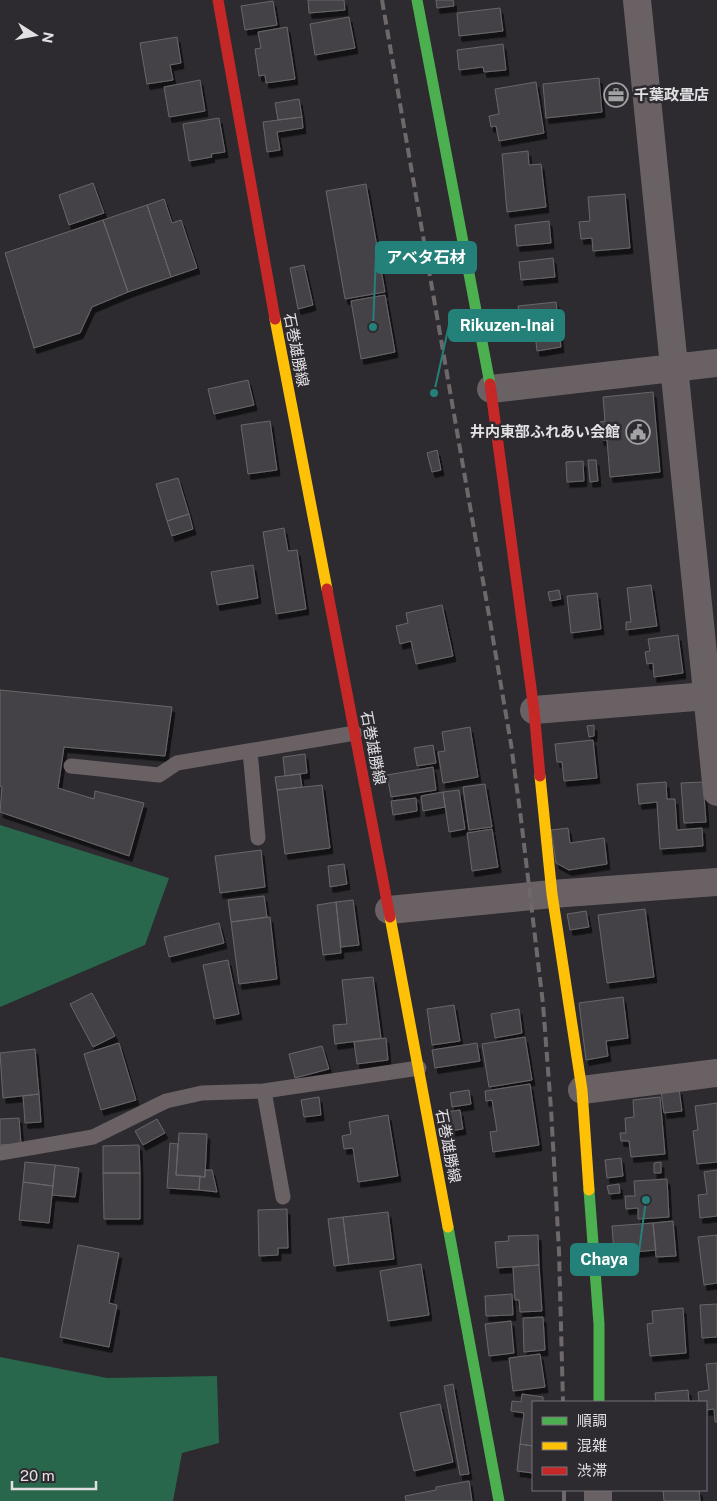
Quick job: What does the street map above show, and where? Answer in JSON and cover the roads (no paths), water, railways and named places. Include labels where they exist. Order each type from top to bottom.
[{"type":"main road","name":"石巻雄勝線","points":[[218,0],[268,289],[389,910],[499,1501]]},
{"type":"main road","points":[[417,0],[491,389],[534,710],[552,894],[582,1090],[598,1324],[599,1401]]},
{"type":"street","points":[[637,0],[717,792]]},
{"type":"street","points":[[491,389],[674,366],[717,363]]},
{"type":"street","points":[[534,710],[707,696]]},
{"type":"street","points":[[389,910],[552,894],[717,882]]},
{"type":"street","points":[[582,1090],[717,1073]]},
{"type":"lane","points":[[71,766],[160,775],[177,763],[355,733]]},
{"type":"lane","points":[[250,750],[258,838]]},
{"type":"lane","points":[[0,1153],[93,1137],[166,1101],[202,1094],[264,1091],[418,1068]]},
{"type":"lane","points":[[264,1091],[284,1197]]},
{"type":"railway","points":[[382,0],[511,744],[521,819],[543,1004],[551,1109],[559,1251],[563,1401]]},
{"type":"railway","points":[[564,1491],[564,1501]]},
{"type":"place","name":"千葉政畳店","points":[[616,95]]},
{"type":"place","name":"アベタ石材","points":[[373,327]]},
{"type":"place","name":"Rikuzen-Inai","points":[[434,393]]},
{"type":"place","name":"井内東部ふれあい会館","points":[[638,432]]},
{"type":"place","name":"Chaya","points":[[646,1200]]}]
